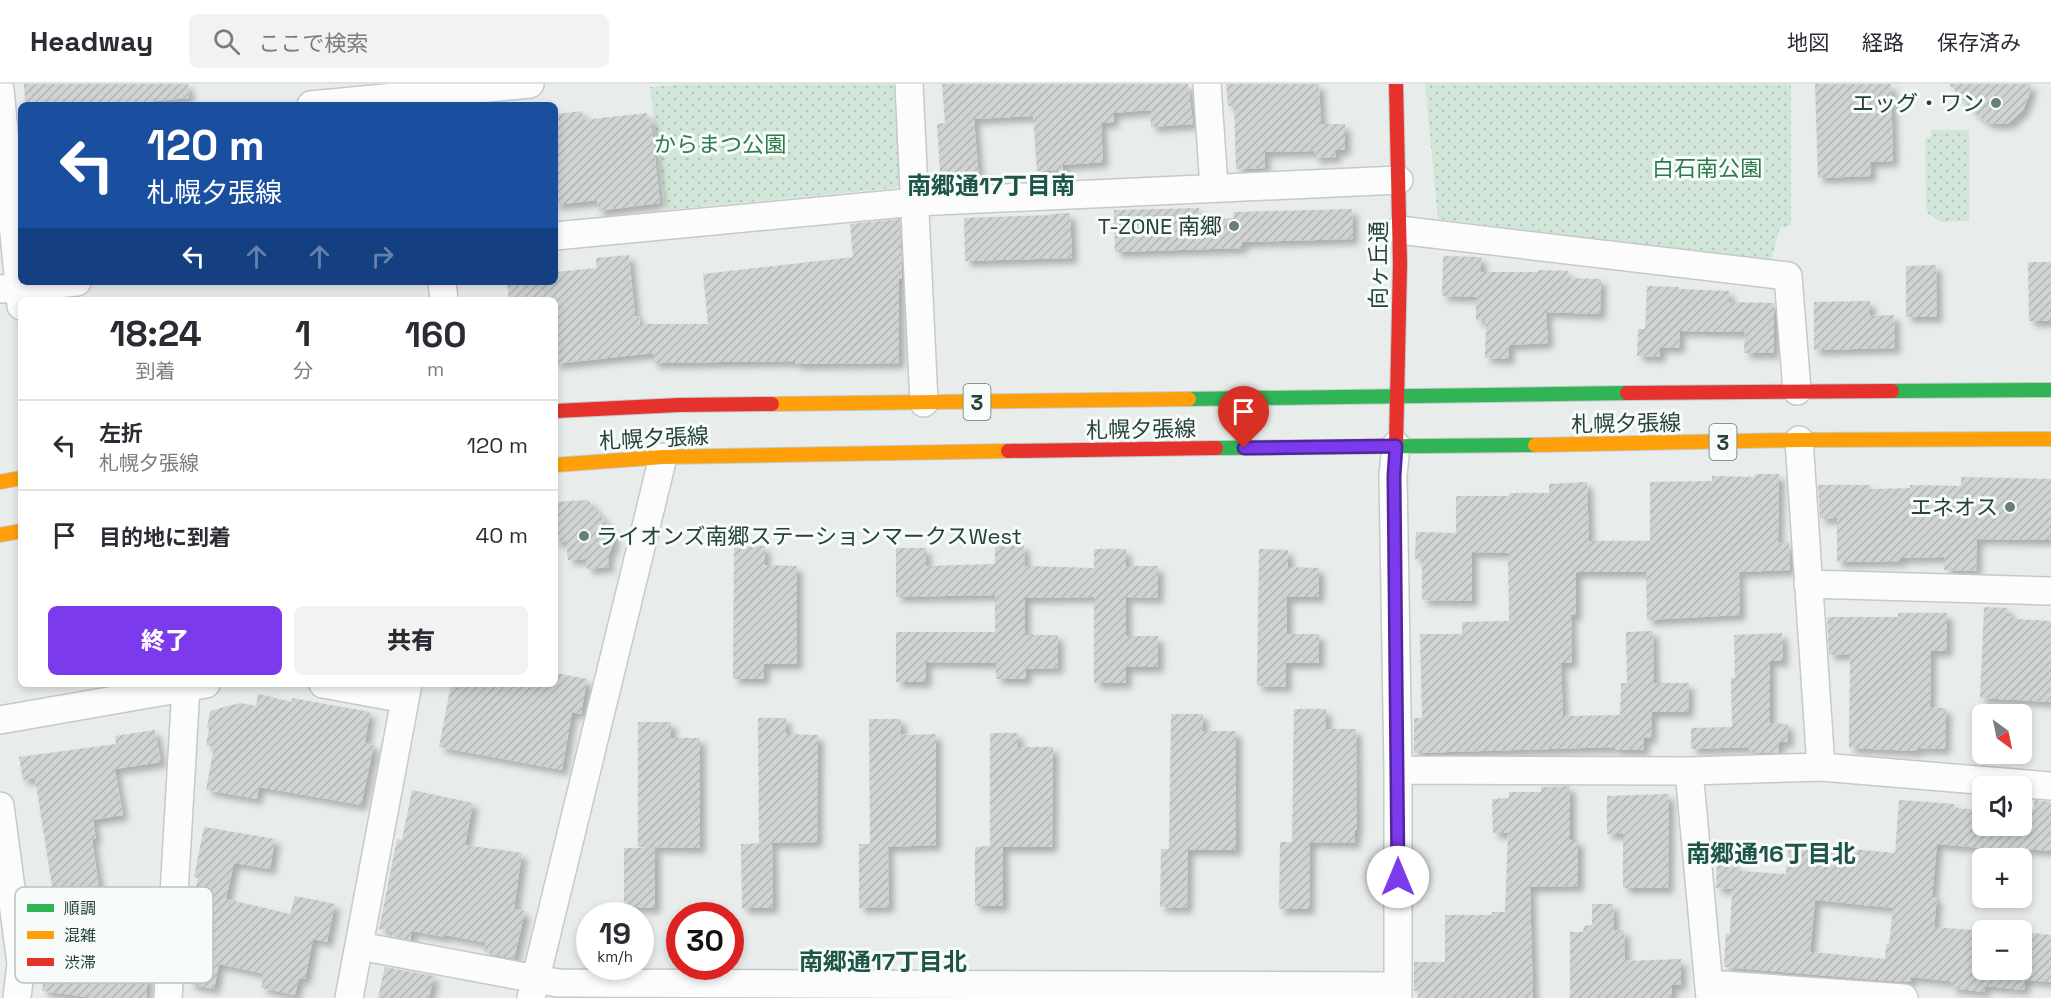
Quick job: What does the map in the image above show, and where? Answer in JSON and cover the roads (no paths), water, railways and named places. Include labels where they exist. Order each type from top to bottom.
[{"type":"main road","name":"向ヶ丘通","points":[[1396,84],[1399,180],[1396,446]]},
{"type":"main road","name":"札幌夕張線","points":[[558,411],[679,405],[2051,390]]},
{"type":"main road","name":"札幌夕張線","points":[[558,465],[663,457],[1598,445],[1799,440],[2051,439]]},
{"type":"main road","points":[[0,482],[18,479]]},
{"type":"main road","points":[[0,535],[18,532]]},
{"type":"street","points":[[341,102],[530,84]]},
{"type":"street","points":[[909,84],[924,403]]},
{"type":"street","points":[[1207,84],[1214,187]]},
{"type":"street","points":[[0,90],[13,134],[13,294],[61,285]]},
{"type":"street","points":[[558,236],[915,202],[1399,180]]},
{"type":"street","points":[[1399,230],[1788,276],[1797,391]]},
{"type":"street","points":[[1799,440],[1821,767]]},
{"type":"street","points":[[358,946],[533,988],[569,983],[1398,992],[1394,476],[1396,446]]},
{"type":"street","points":[[533,988],[663,457]]},
{"type":"street","points":[[1808,584],[2051,591]]},
{"type":"street","points":[[0,720],[190,687]]},
{"type":"street","points":[[178,887],[196,687]]},
{"type":"street","points":[[349,998],[406,692],[354,687]]},
{"type":"street","points":[[1398,770],[1689,771],[1821,767],[2051,786]]},
{"type":"street","points":[[1689,771],[1710,991],[1890,997]]},
{"type":"street","points":[[0,806],[11,961],[17,998]]},
{"type":"street","points":[[168,998],[169,983]]},
{"type":"place","name":"エッグ・ワン","points":[[1996,103]]},
{"type":"place","name":"T-ZONE 南郷","points":[[1234,226]]},
{"type":"place","name":"エネオス","points":[[2010,507]]},
{"type":"place","name":"ライオンズ南郷ステーションマークスWest","points":[[584,536]]},
{"type":"district","name":"南郷通17丁目南","points":[[991,185]]},
{"type":"district","name":"南郷通16丁目北","points":[[1771,853]]},
{"type":"district","name":"南郷通17丁目北","points":[[883,961]]},
{"type":"park label","name":"からまつ公園","points":[[720,144]]},
{"type":"park label","name":"白石南公園","points":[[1707,168]]}]
